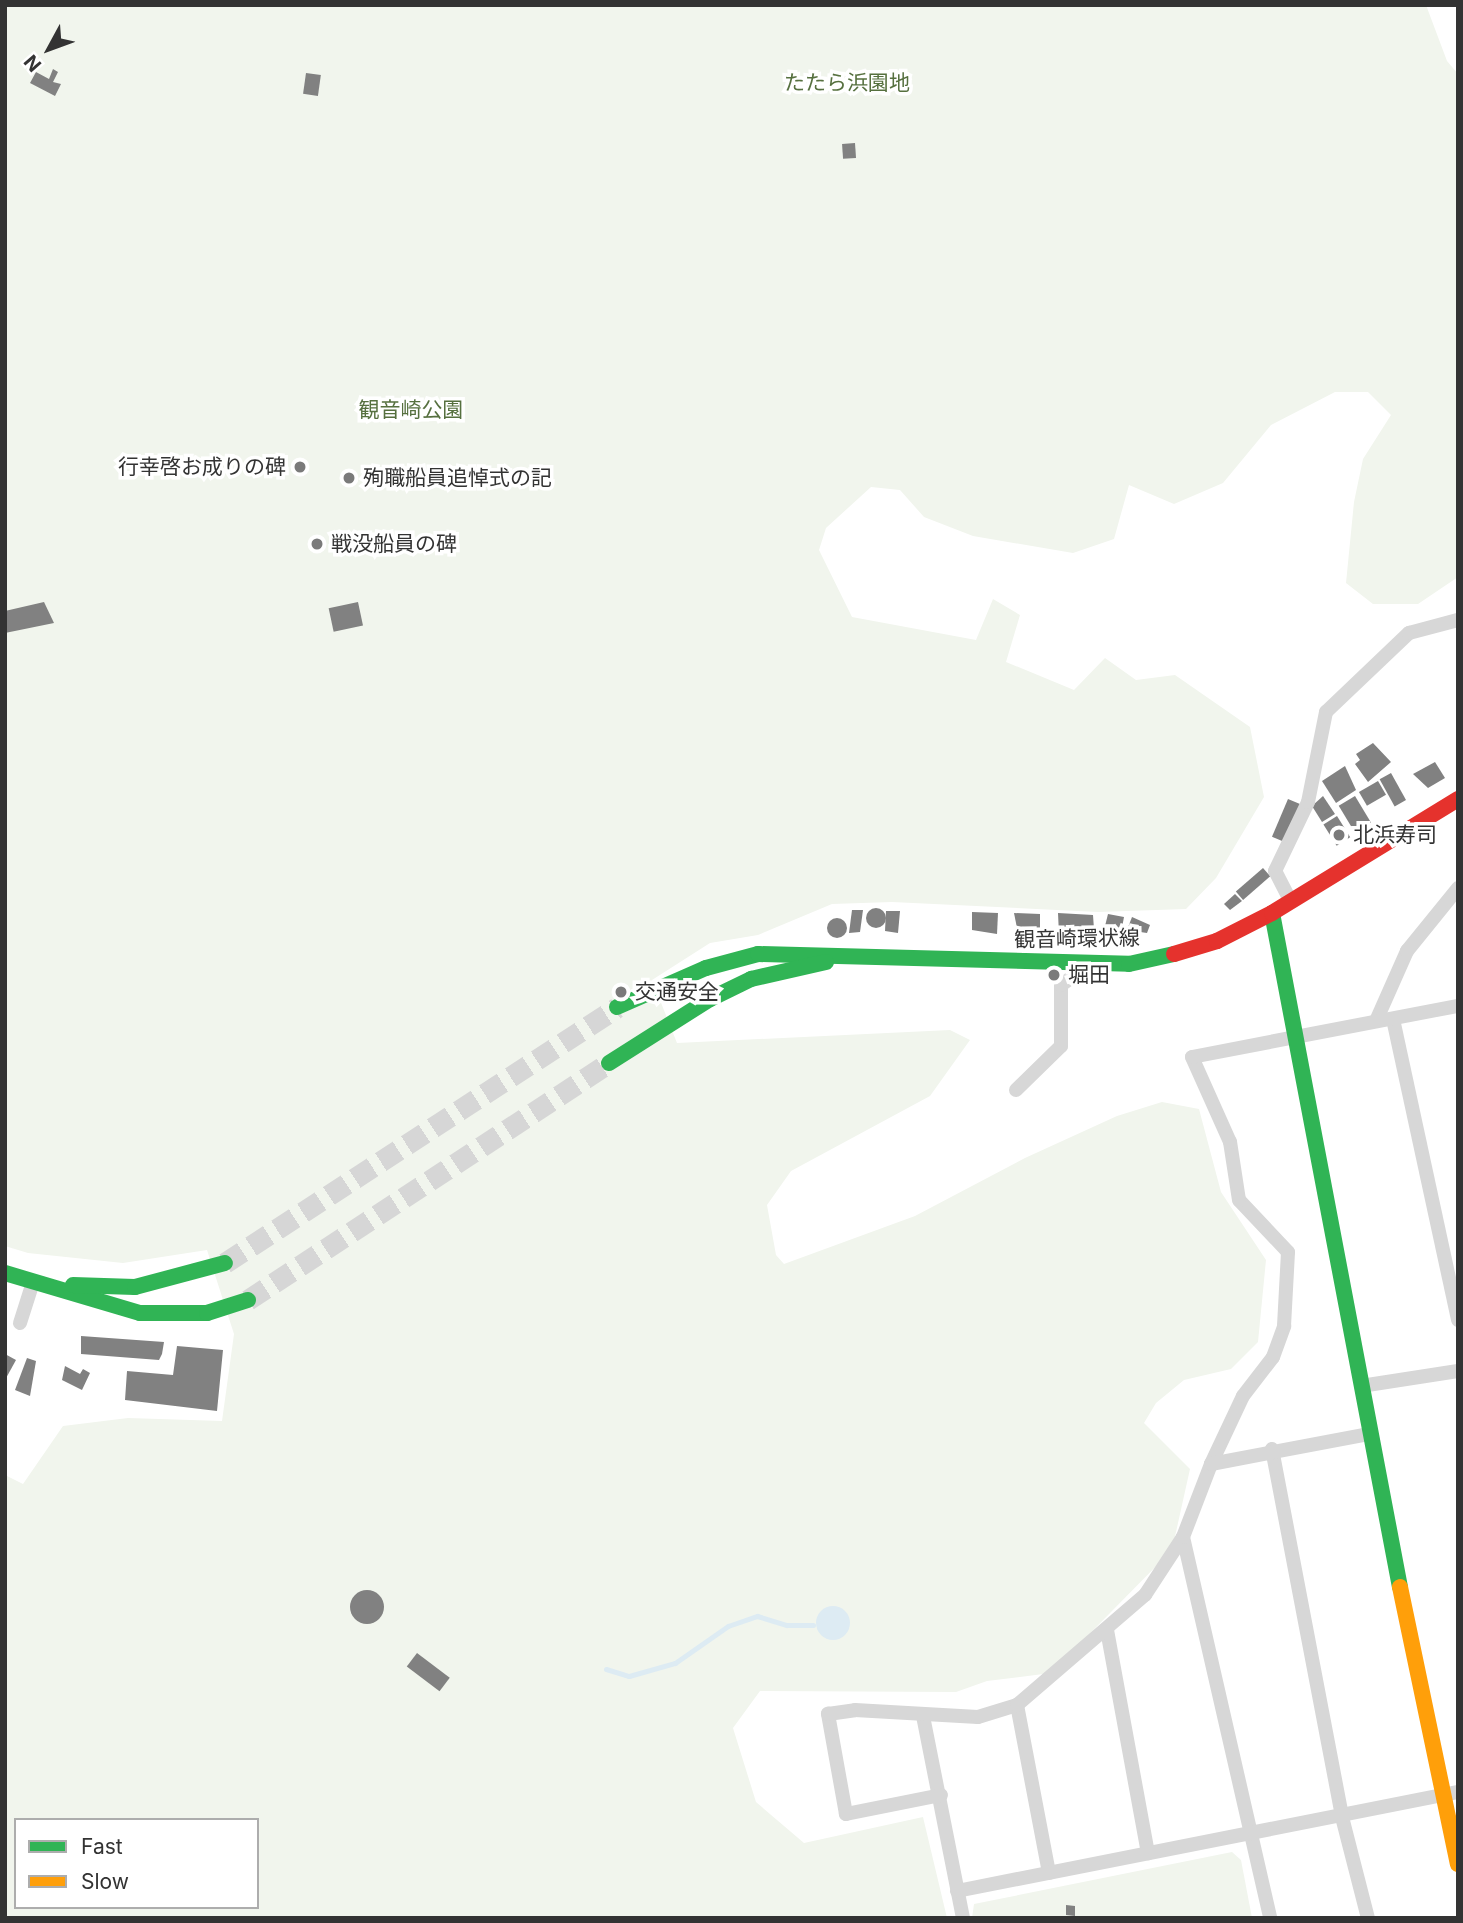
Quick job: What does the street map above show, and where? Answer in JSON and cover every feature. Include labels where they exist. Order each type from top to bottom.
[{"type":"main road","name":"観音崎環状線","points":[[617,1007],[706,968],[758,954],[1129,964],[1173,954],[1217,941],[1272,913],[1458,799]]},
{"type":"main road","points":[[1272,913],[1297,1037],[1368,1434],[1440,1796],[1458,1864]]},
{"type":"main road","name":"観音崎環状線","points":[[609,1063],[710,999],[751,979],[866,955]]},
{"type":"main road","points":[[33,1282],[135,1287],[225,1263]]},
{"type":"main road","points":[[5,1273],[140,1313],[207,1312],[248,1300]]},
{"type":"street","points":[[1291,902],[1275,871],[1308,802],[1326,712],[1409,633],[1458,620]]},
{"type":"street","points":[[1376,1021],[1407,951],[1458,888]]},
{"type":"street","points":[[1016,1090],[1061,1046],[1061,985],[1074,976],[1073,963]]},
{"type":"street","points":[[941,1795],[846,1814],[828,1714],[855,1710],[923,1716],[978,1717],[1017,1705],[1107,1630],[1145,1595],[1183,1537],[1211,1464],[1243,1396],[1273,1357],[1284,1326],[1288,1252],[1238,1200],[1230,1142],[1192,1057],[1458,1006]]},
{"type":"street","points":[[1393,1019],[1458,1320]]},
{"type":"street","points":[[20,1323],[33,1282]]},
{"type":"street","points":[[1361,1386],[1458,1371]]},
{"type":"street","points":[[1211,1464],[1272,1449],[1368,1434]]},
{"type":"street","points":[[1272,1449],[1342,1817],[1368,1918]]},
{"type":"street","points":[[1183,1537],[1270,1918]]},
{"type":"street","points":[[1107,1630],[1148,1853]]},
{"type":"street","points":[[1017,1705],[1049,1873]]},
{"type":"street","points":[[923,1716],[941,1795],[963,1918]]},
{"type":"street","points":[[957,1891],[1458,1792]]},
{"type":"green space","name":"観音崎公園","points":[[5,5],[1426,5],[1447,61],[1458,74],[1458,577],[1418,604],[1373,604],[1346,583],[1354,502],[1363,459],[1391,415],[1368,392],[1335,392],[1271,425],[1223,483],[1174,504],[1129,485],[1114,539],[1073,553],[973,536],[924,517],[900,490],[871,487],[826,528],[819,550],[852,617],[976,640],[993,599],[1020,615],[1006,662],[1074,690],[1105,658],[1136,680],[1175,675],[1250,727],[1264,797],[1216,878],[1186,909],[1098,912],[892,902],[832,904],[758,935],[710,943],[652,980],[677,1043],[950,1030],[970,1040],[930,1096],[791,1171],[767,1205],[776,1255],[784,1264],[915,1216],[1025,1158],[1117,1116],[1162,1102],[1199,1109],[1221,1192],[1266,1260],[1258,1342],[1231,1369],[1184,1380],[1156,1403],[1144,1423],[1190,1469],[1172,1550],[1051,1673],[987,1681],[956,1692],[760,1691],[733,1728],[756,1802],[804,1843],[923,1817],[947,1918],[5,1918],[5,1475],[23,1484],[63,1426],[128,1418],[222,1421],[234,1334],[207,1250],[123,1263],[28,1253],[5,1246]]},
{"type":"green space","points":[[1232,1852],[1241,1860],[1252,1918],[972,1918],[974,1904]]},
{"type":"shaded area","points":[[833,1606],[845,1611],[850,1623],[845,1635],[833,1640],[821,1635],[816,1623],[821,1611]]},
{"type":"building","points":[[53,69],[58,72],[53,82],[61,84],[55,96],[30,83],[36,72],[49,79]]},
{"type":"building","points":[[306,73],[321,75],[318,96],[303,94]]},
{"type":"building","points":[[855,143],[856,158],[843,159],[842,144]]},
{"type":"building","points":[[44,602],[54,623],[5,633],[5,611]]},
{"type":"building","points":[[358,602],[363,625],[334,632],[329,608]]},
{"type":"building","points":[[1373,743],[1391,762],[1368,782],[1355,764],[1360,760],[1356,754]]},
{"type":"building","points":[[1435,762],[1445,778],[1428,788],[1413,774]]},
{"type":"building","points":[[1345,766],[1356,790],[1336,803],[1322,781]]},
{"type":"building","points":[[1391,773],[1406,800],[1395,806],[1380,779]]},
{"type":"building","points":[[1378,781],[1386,795],[1367,806],[1359,792]]},
{"type":"building","points":[[1323,796],[1335,814],[1322,822],[1312,806]]},
{"type":"building","points":[[1355,796],[1371,823],[1355,832],[1339,806]]},
{"type":"building","points":[[1288,799],[1300,804],[1284,842],[1272,837]]},
{"type":"building","points":[[1337,816],[1350,837],[1337,846],[1323,824]]},
{"type":"building","points":[[1263,868],[1270,876],[1243,900],[1236,892]]},
{"type":"building","points":[[1235,894],[1242,901],[1230,910],[1224,904]]},
{"type":"building","points":[[876,908],[883,911],[886,918],[883,925],[876,928],[869,925],[866,918],[869,911]]},
{"type":"building","points":[[852,910],[863,910],[860,932],[849,933]]},
{"type":"building","points":[[886,911],[900,911],[898,933],[885,931]]},
{"type":"building","points":[[972,912],[998,913],[997,934],[972,930]]},
{"type":"building","points":[[1014,913],[1040,914],[1040,938],[1019,938]]},
{"type":"building","points":[[1058,913],[1093,915],[1094,929],[1090,929],[1090,935],[1059,935]]},
{"type":"building","points":[[1108,914],[1124,917],[1120,938],[1110,935],[1112,927],[1105,926]]},
{"type":"building","points":[[1132,917],[1150,925],[1147,933],[1127,930]]},
{"type":"building","points":[[837,918],[844,921],[847,928],[844,935],[837,938],[830,935],[827,928],[830,921]]},
{"type":"building","points":[[81,1336],[164,1342],[159,1360],[81,1354]]},
{"type":"building","points":[[177,1346],[223,1350],[217,1411],[125,1400],[127,1371],[173,1375]]},
{"type":"building","points":[[5,1354],[16,1360],[5,1380]]},
{"type":"building","points":[[27,1358],[36,1361],[30,1396],[15,1390]]},
{"type":"building","points":[[65,1366],[80,1374],[83,1369],[90,1373],[82,1390],[62,1380]]},
{"type":"building","points":[[367,1590],[379,1595],[384,1607],[379,1619],[367,1624],[355,1619],[350,1607],[355,1595]]},
{"type":"building","points":[[417,1653],[450,1678],[440,1691],[407,1667]]},
{"type":"building","points":[[1066,1905],[1075,1906],[1075,1916],[1066,1915]]},
{"type":"waterway","points":[[606,1669],[629,1676],[675,1663],[728,1626],[757,1616],[787,1625],[813,1625]]},
{"type":"tunnel","points":[[225,1263],[617,1007]]},
{"type":"tunnel","points":[[248,1300],[609,1063]]},
{"type":"traffic: fast","points":[[1272,913],[1400,1587]]},
{"type":"traffic: fast","points":[[617,1007],[706,968],[758,954],[1129,964],[1174,954]]},
{"type":"traffic: fast","points":[[609,1063],[710,999],[751,979],[826,962]]},
{"type":"traffic: fast","points":[[73,1285],[135,1287],[225,1263]]},
{"type":"traffic: fast","points":[[5,1273],[140,1313],[207,1313],[248,1300]]},
{"type":"traffic: slow","points":[[1400,1587],[1458,1864]]},
{"type":"traffic: jam","points":[[1174,954],[1217,941],[1272,913],[1458,799]]},
{"type":"place","name":"行幸啓お成りの碑","points":[[300,467]]},
{"type":"place","name":"殉職船員追悼式の記","points":[[349,478]]},
{"type":"place","name":"戦没船員の碑","points":[[317,544]]},
{"type":"place","name":"北浜寿司","points":[[1339,835]]},
{"type":"place","name":"堀田","points":[[1054,975]]},
{"type":"place","name":"交通安全","points":[[621,992]]},
{"type":"park label","name":"たたら浜園地","points":[[847,83]]}]
